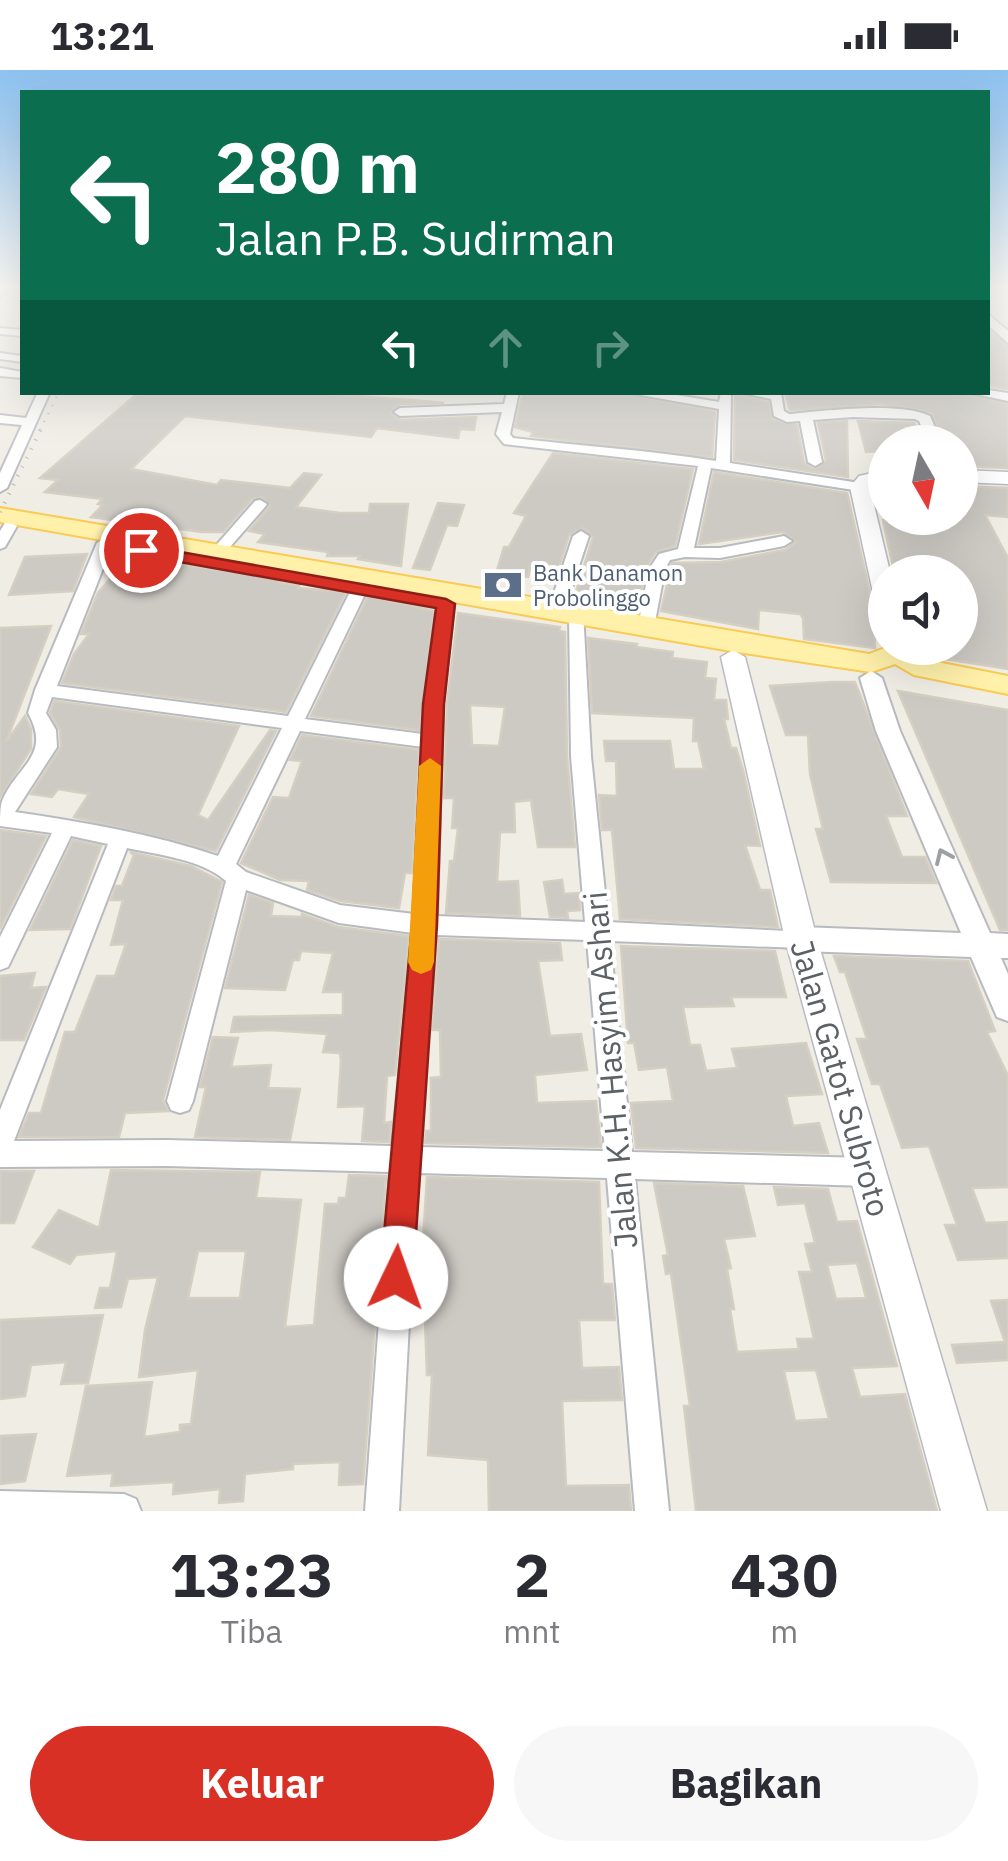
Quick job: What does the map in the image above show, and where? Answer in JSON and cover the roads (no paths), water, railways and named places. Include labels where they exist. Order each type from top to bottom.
[{"type":"main road","points":[[978,477],[1008,478]]},
{"type":"main road","points":[[868,480],[860,486],[876,555]]},
{"type":"main road","points":[[2,527],[216,553],[1008,702]]},
{"type":"main road","points":[[2,527],[446,604],[646,626],[732,650],[868,663]]},
{"type":"main road","name":"Jalan Gatot Subroto","points":[[732,650],[801,939],[964,1511]]},
{"type":"main road","points":[[918,665],[1008,685]]},
{"type":"street","points":[[0,488],[43,395]]},
{"type":"street","points":[[511,395],[504,434],[509,441],[603,453],[642,453],[860,486]]},
{"type":"street","points":[[671,395],[725,399],[723,466]]},
{"type":"street","points":[[768,395],[777,396],[780,416],[806,419],[854,413],[917,415],[927,425]]},
{"type":"street","points":[[400,412],[509,408]]},
{"type":"street","points":[[0,419],[31,422]]},
{"type":"street","points":[[806,419],[815,462]]},
{"type":"street","points":[[685,552],[704,464]]},
{"type":"street","points":[[216,553],[260,504]]},
{"type":"street","points":[[569,618],[581,536]]},
{"type":"street","points":[[646,626],[657,569],[664,557],[685,552],[720,553],[784,541]]},
{"type":"street","points":[[105,543],[44,690],[37,718],[48,730],[46,747],[0,818],[120,840],[231,872],[339,914],[424,925],[995,945]]},
{"type":"street","points":[[180,1101],[231,872],[291,724],[359,590]]},
{"type":"street","points":[[382,1511],[404,1162],[424,925],[431,742],[446,604]]},
{"type":"street","name":"Jalan K.H. Hasyim Ashari","points":[[569,618],[652,1511]]},
{"type":"street","points":[[871,678],[888,731],[995,945],[1008,1008]]},
{"type":"street","points":[[44,690],[431,742]]},
{"type":"street","points":[[0,960],[65,827]]},
{"type":"street","points":[[0,1143],[120,840]]},
{"type":"street","points":[[0,1154],[167,1152],[404,1162],[867,1172]]},
{"type":"street","points":[[0,1508],[124,1511]]},
{"type":"railway","points":[[40,430],[58,395]]},
{"type":"railway","points":[[0,512],[42,427]]},
{"type":"place","name":"Bank Danamon Probolinggo","points":[[503,585]]}]
